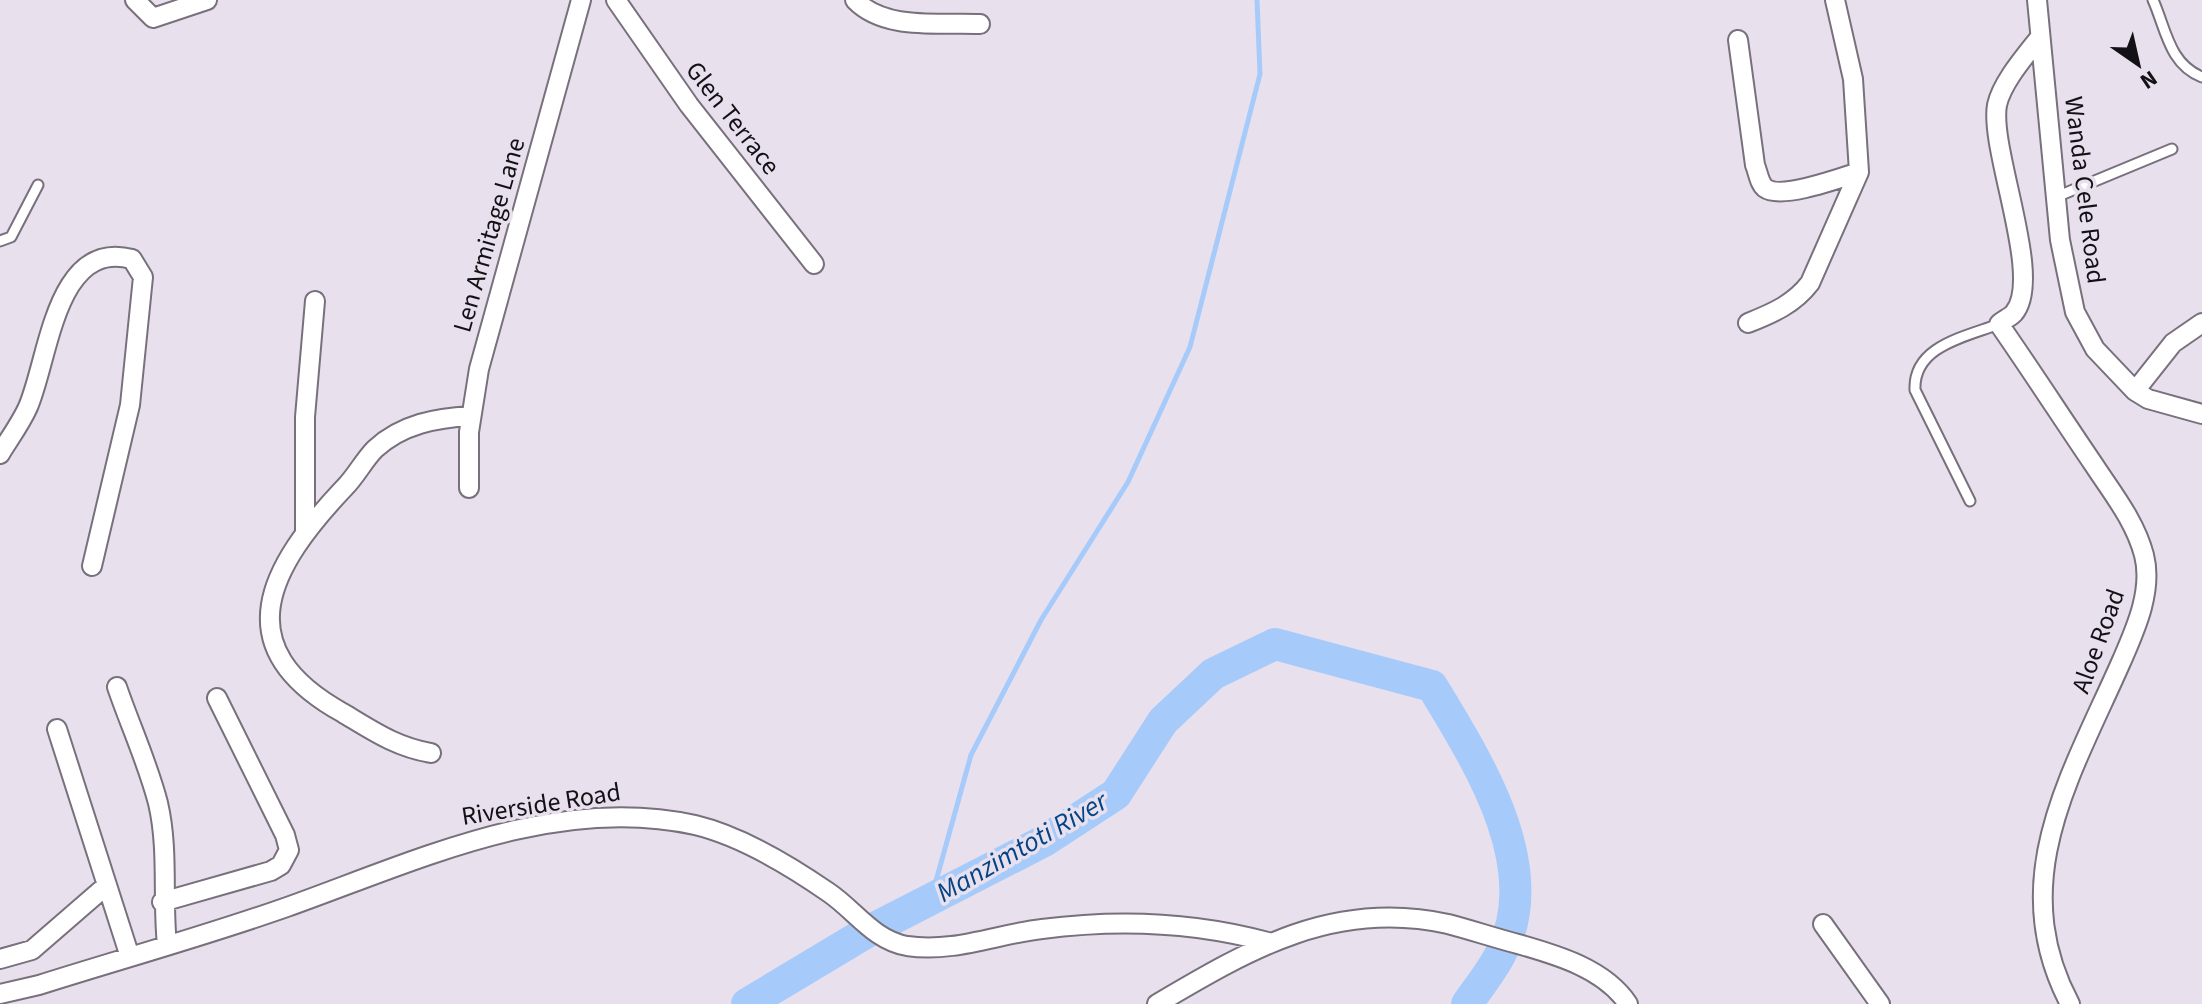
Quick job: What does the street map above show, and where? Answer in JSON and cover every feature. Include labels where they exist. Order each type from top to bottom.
[{"type":"street","points":[[135,0],[153,18],[164,17],[207,0]]},
{"type":"street","name":"Len Armitage Lane","points":[[469,488],[471,416],[479,369],[581,0]]},
{"type":"street","name":"Glen Terrace","points":[[616,0],[689,105],[814,264]]},
{"type":"street","points":[[855,0],[872,14],[888,20],[980,24]]},
{"type":"street","points":[[1748,323],[1779,311],[1800,297],[1810,283],[1859,172],[1853,79],[1835,0]]},
{"type":"street","name":"Wanda Cele Road","points":[[2037,0],[2060,240],[2075,312],[2095,349],[2135,391],[2148,399],[2202,414]]},
{"type":"street","points":[[1999,324],[2015,312],[2021,295],[2017,231],[1998,129],[1997,103],[2040,37]]},
{"type":"street","points":[[1738,40],[1755,165],[1760,182],[1767,190],[1778,193],[1800,189],[1859,172]]},
{"type":"street","points":[[0,454],[28,409],[49,334],[73,279],[80,271],[104,257],[116,255],[132,259],[143,277],[130,405],[92,566]]},
{"type":"street","points":[[305,530],[305,417],[315,301]]},
{"type":"street","points":[[2135,391],[2173,343],[2202,323]]},
{"type":"street","name":"Aloe Road","points":[[1999,324],[2128,514],[2144,555],[2147,577],[2135,630],[2054,815],[2044,861],[2044,935],[2070,1004]]},
{"type":"street","points":[[431,753],[404,748],[385,739],[312,696],[292,679],[271,639],[269,610],[275,589],[305,530],[373,451],[393,435],[440,417],[471,416]]},
{"type":"street","points":[[117,687],[158,803],[165,865],[162,902],[167,945]]},
{"type":"street","points":[[162,902],[271,871],[281,865],[289,850],[285,835],[217,698]]},
{"type":"street","points":[[57,729],[130,957]]},
{"type":"street","name":"Riverside Road","points":[[0,994],[284,908],[457,843],[566,822],[640,815],[710,829],[781,862],[831,894],[888,941],[910,946],[951,946],[1040,929],[1116,922],[1200,927],[1268,942]]},
{"type":"street","points":[[0,959],[32,950],[107,885]]},
{"type":"street","points":[[1157,1004],[1268,942],[1355,918],[1396,918],[1446,924],[1550,953],[1598,976],[1628,1004]]},
{"type":"street","points":[[1823,924],[1880,1004]]},
{"type":"lane","points":[[2153,0],[2174,52],[2187,71],[2202,77]]},
{"type":"lane","points":[[2056,197],[2172,149]]},
{"type":"lane","points":[[0,241],[11,237],[38,185]]},
{"type":"lane","points":[[1970,501],[1915,390],[1914,373],[1922,359],[1944,345],[1999,324]]},
{"type":"waterway","points":[[931,899],[971,755],[1041,620],[1128,482],[1190,347],[1260,74],[1257,0]]},
{"type":"waterway","name":"Manzimtoti River","points":[[747,1004],[867,932],[1044,841],[1116,794],[1163,721],[1213,674],[1275,644],[1432,686],[1468,746],[1500,814],[1511,850],[1515,885],[1513,920],[1501,953],[1467,1004]]}]
